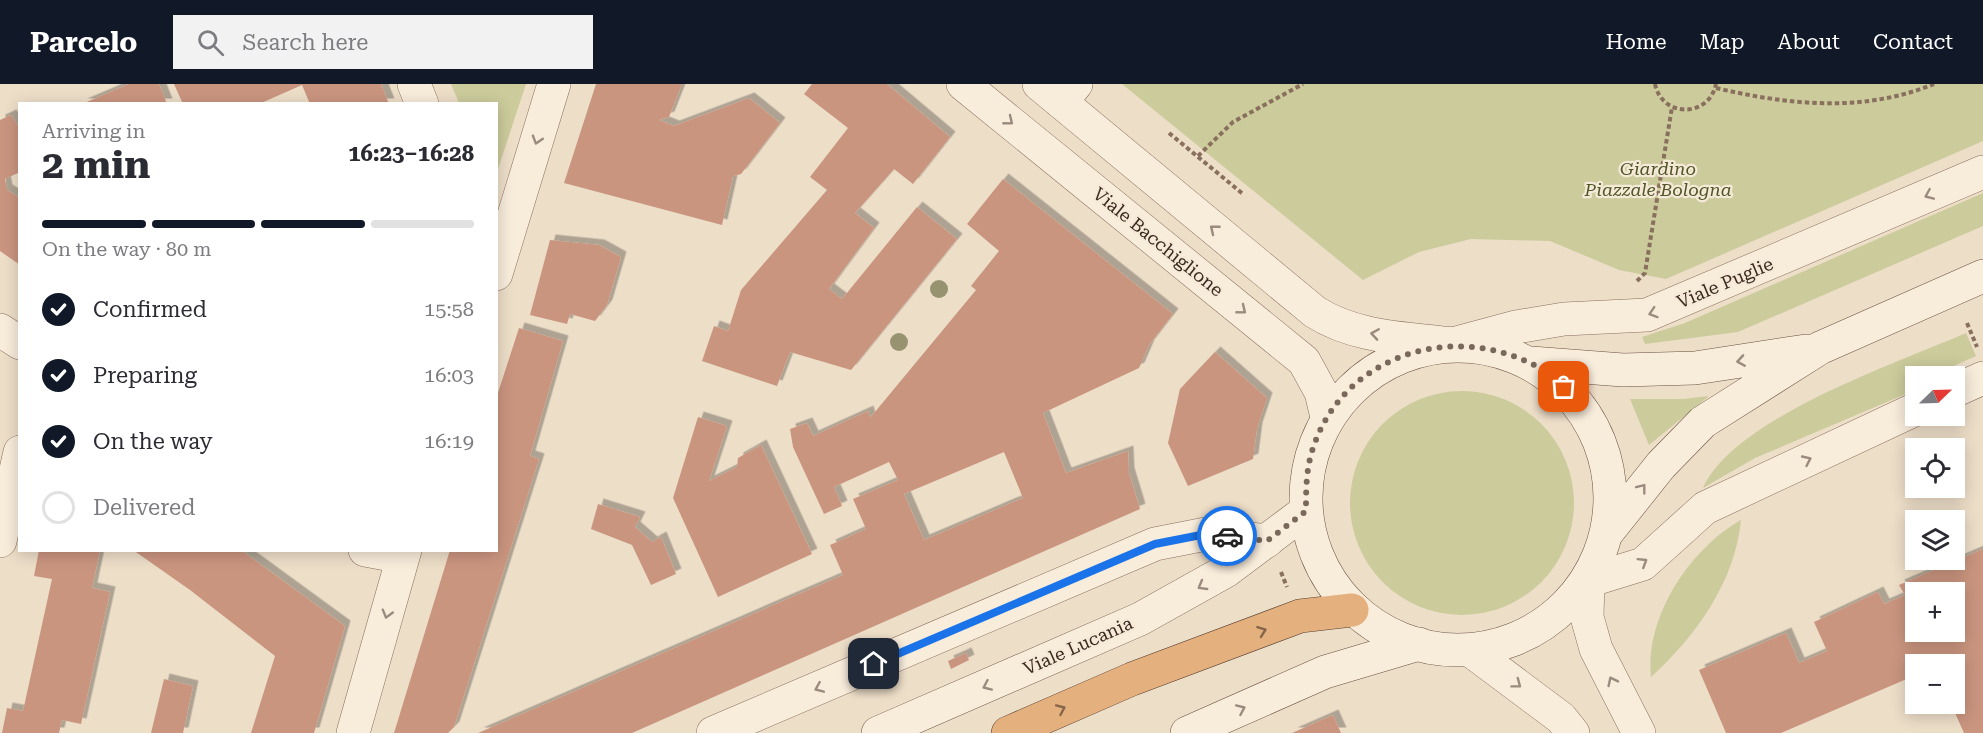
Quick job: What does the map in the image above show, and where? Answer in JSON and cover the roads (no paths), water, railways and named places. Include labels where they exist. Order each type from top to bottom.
[{"type":"highway","points":[[1008,733],[1132,679],[1300,616],[1352,610]]},
{"type":"street","points":[[414,84],[421,102]]},
{"type":"street","points":[[498,267],[554,84]]},
{"type":"street","name":"Viale Bacchiglione","points":[[963,84],[1305,361],[1321,392],[1327,417]]},
{"type":"street","points":[[1059,90],[1305,304],[1332,322],[1368,333],[1493,350],[1531,363],[1623,370],[1695,368],[1820,348]]},
{"type":"street","name":"Viale Puglie","points":[[1453,344],[1516,327],[1564,319],[1647,315],[1983,172]]},
{"type":"street","points":[[1606,534],[1661,465],[1703,423],[1820,348],[1983,276]]},
{"type":"street","points":[[0,330],[18,342]]},
{"type":"street","points":[[1453,344],[1413,350],[1387,361],[1364,376],[1343,395],[1327,417],[1313,447],[1306,479],[1306,511],[1316,553],[1352,610],[1395,637],[1432,648],[1470,650],[1499,645],[1526,635],[1571,604],[1588,582],[1606,534],[1611,495],[1604,455],[1592,428],[1564,387],[1531,363]]},
{"type":"street","points":[[1965,381],[1982,366]]},
{"type":"street","points":[[1588,582],[1642,564],[1705,508],[1905,414]]},
{"type":"street","points":[[0,541],[18,461]]},
{"type":"street","name":"Viale Lucania","points":[[879,733],[1140,619],[1226,572],[1306,511]]},
{"type":"street","points":[[713,733],[1155,544],[1206,534],[1267,541]]},
{"type":"street","points":[[353,733],[404,554],[384,552]]},
{"type":"street","points":[[1588,582],[1587,617],[1596,649],[1640,733]]},
{"type":"street","points":[[1187,733],[1325,672],[1419,644]]},
{"type":"street","points":[[1470,650],[1561,717],[1573,733]]},
{"type":"park label","name":"Giardino Piazzale Bologna","points":[[1658,179]]}]
